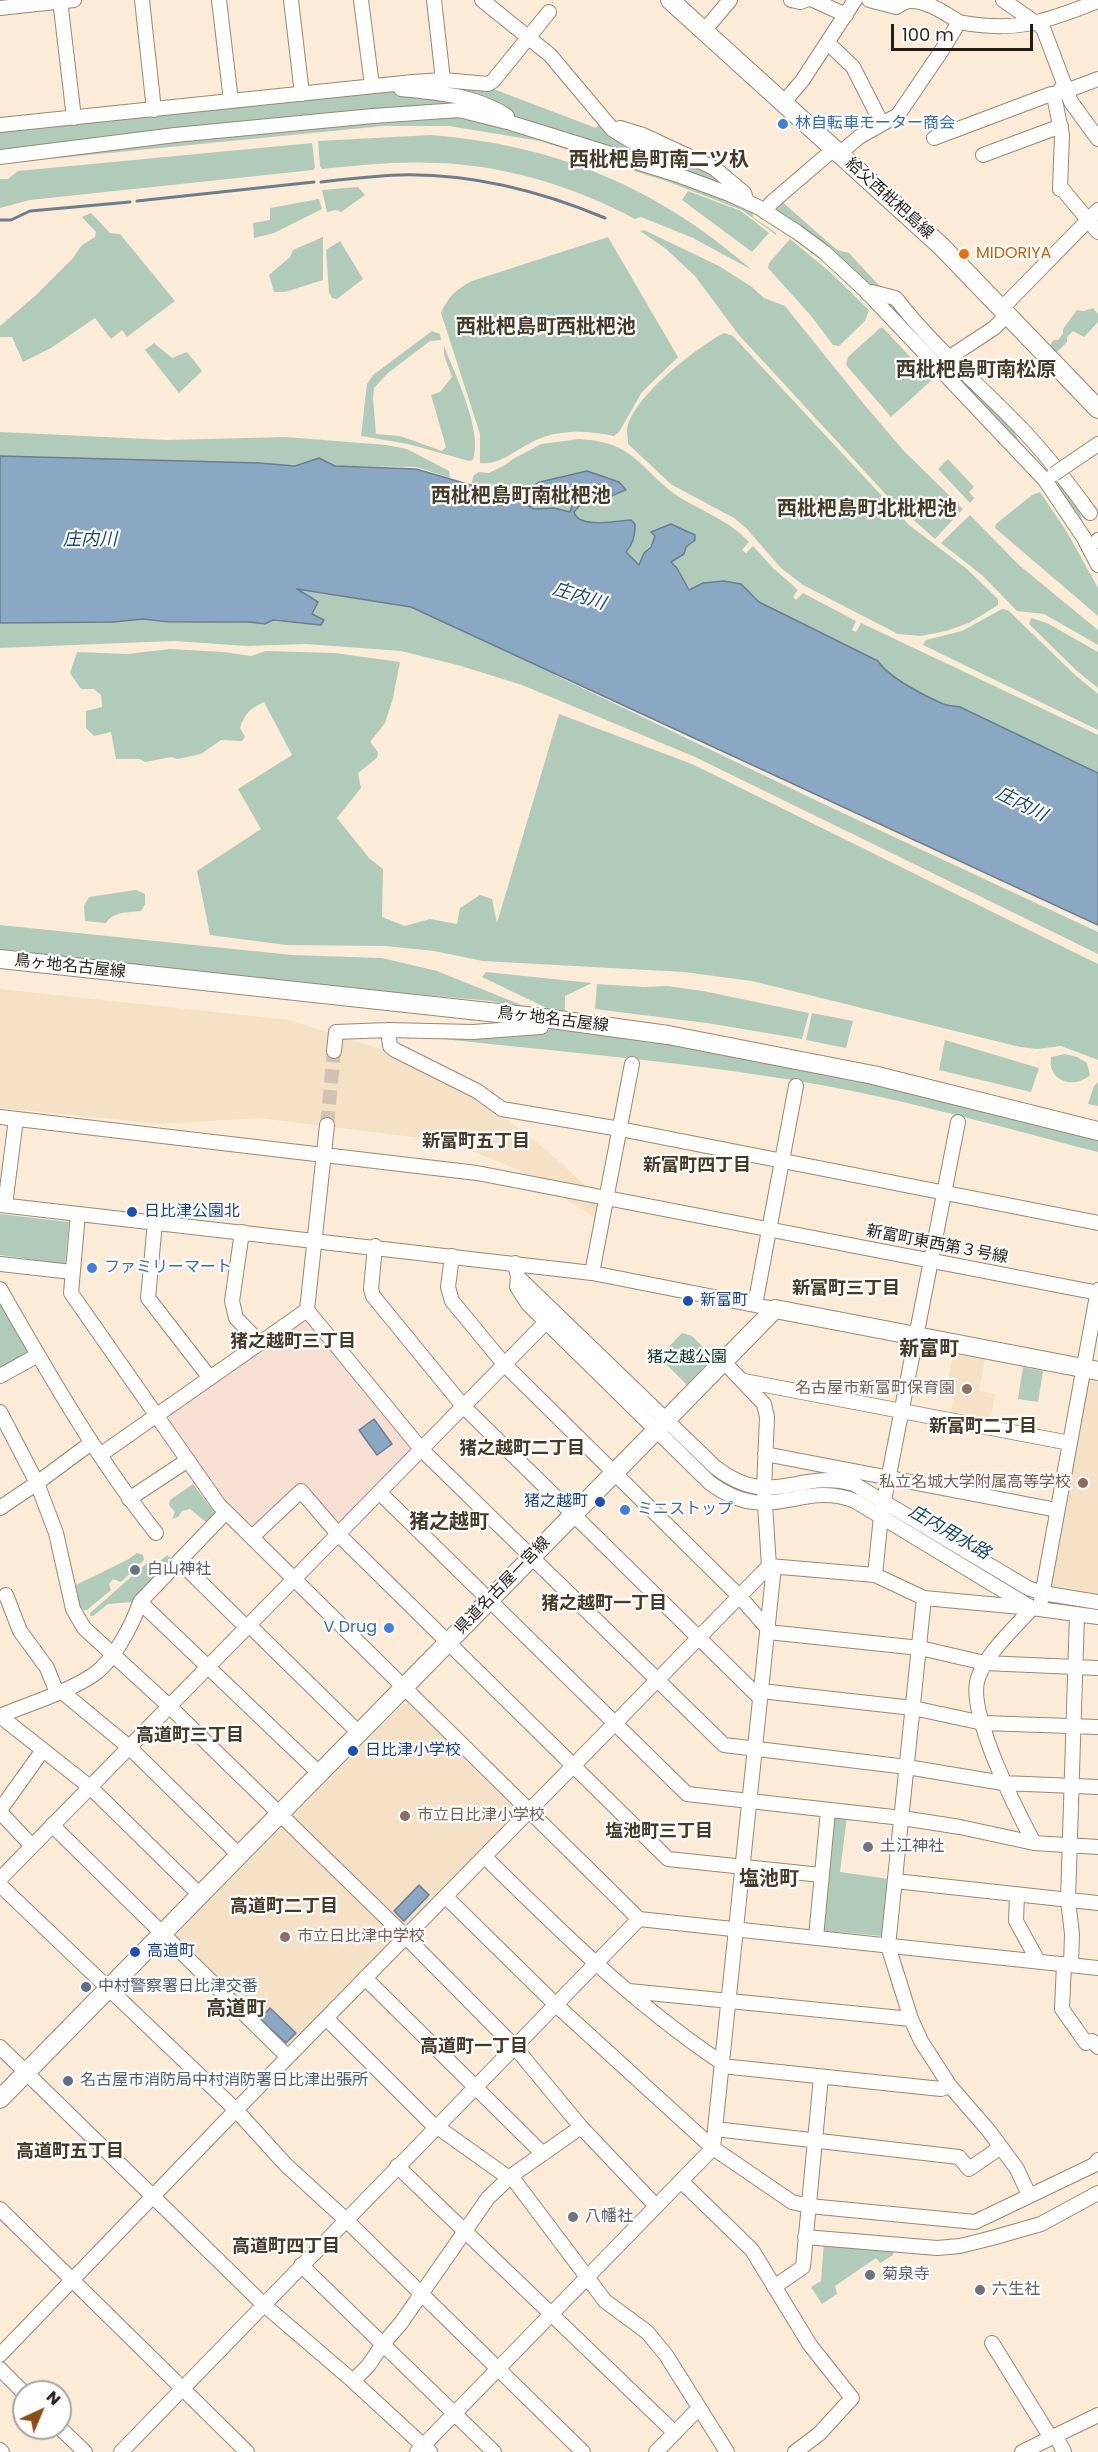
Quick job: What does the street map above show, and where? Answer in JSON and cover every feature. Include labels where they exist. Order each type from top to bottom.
[{"type":"main road","name":"給父西枇杷島線","points":[[670,0],[941,246],[1098,409]]},
{"type":"main road","name":"鳥ヶ地名古屋線","points":[[0,959],[544,1018],[668,1035],[873,1075],[1098,1131]]},
{"type":"main road","points":[[775,1309],[1091,1369]]},
{"type":"main road","name":"県道名古屋一宮線","points":[[0,2099],[775,1309]]},
{"type":"street","points":[[142,0],[154,110]]},
{"type":"street","points":[[219,0],[231,101]]},
{"type":"street","points":[[291,0],[302,94]]},
{"type":"street","points":[[361,0],[372,86]]},
{"type":"street","points":[[434,0],[443,80]]},
{"type":"street","points":[[482,0],[550,55],[615,131],[663,161],[675,174]]},
{"type":"street","points":[[704,31],[730,0]]},
{"type":"street","points":[[791,0],[800,2],[806,0]]},
{"type":"street","points":[[813,0],[846,15]]},
{"type":"street","points":[[783,103],[802,81],[855,0]]},
{"type":"street","points":[[869,0],[896,7],[912,1],[942,5],[959,22],[999,28],[1038,23],[1095,3]]},
{"type":"street","points":[[1003,0],[1043,28],[1062,90],[1060,189],[1093,215],[1098,232]]},
{"type":"street","points":[[0,8],[64,1],[74,118]]},
{"type":"street","points":[[0,125],[443,80],[488,84],[549,12]]},
{"type":"street","points":[[765,212],[771,202],[837,152],[898,115],[959,22]]},
{"type":"street","points":[[828,43],[853,67],[882,124]]},
{"type":"street","points":[[934,138],[1062,90],[1098,79]]},
{"type":"street","points":[[393,85],[400,89],[452,95],[476,101],[506,115],[511,123]]},
{"type":"street","points":[[1062,90],[1098,139]]},
{"type":"street","points":[[0,157],[175,135],[422,112],[469,111],[675,174],[745,201],[824,252],[868,294],[1026,460],[1049,477],[1093,540]]},
{"type":"street","points":[[983,155],[1061,126]]},
{"type":"street","points":[[615,131],[619,127],[636,133],[714,168],[744,193],[747,197],[745,201]]},
{"type":"street","points":[[952,359],[994,328],[1005,311],[1093,215]]},
{"type":"street","points":[[868,294],[872,292],[895,298],[1012,419],[1062,475],[1090,513]]},
{"type":"street","points":[[952,359],[964,387],[960,391]]},
{"type":"street","points":[[1012,419],[1013,427],[1028,453],[1026,460]]},
{"type":"street","points":[[1049,477],[1098,444]]},
{"type":"street","points":[[1079,498],[1079,506],[1093,540],[1098,565]]},
{"type":"street","points":[[334,1051],[336,1032],[388,1030],[473,1032],[541,1027],[544,1018]]},
{"type":"street","points":[[388,1030],[390,1046],[395,1050],[477,1091],[502,1109],[620,1129],[1098,1223]]},
{"type":"street","points":[[592,1273],[632,1064]]},
{"type":"street","points":[[755,1305],[796,1086]]},
{"type":"street","name":"新富町東西第３号線","points":[[0,1117],[477,1173],[1098,1292]]},
{"type":"street","points":[[16,1119],[2,1205],[375,1246],[452,1256],[517,1270],[592,1273],[775,1309]]},
{"type":"street","points":[[875,1575],[883,1509],[958,1122]]},
{"type":"street","points":[[327,1125],[307,1310],[421,1449],[724,1745],[907,1767],[1003,1783],[1098,1787]]},
{"type":"street","points":[[78,1214],[71,1289],[74,1298],[226,1512],[639,1918],[1098,1968]]},
{"type":"street","points":[[155,1222],[148,1298],[210,1378]]},
{"type":"street","points":[[242,1232],[232,1300],[233,1310],[241,1324],[260,1343]]},
{"type":"street","points":[[375,1246],[371,1288],[373,1296],[463,1406],[699,1638],[761,1695],[913,1708],[983,1723],[1098,1727]]},
{"type":"street","points":[[452,1256],[448,1287],[452,1301],[504,1364],[740,1597],[768,1631],[920,1647],[985,1663],[1098,1668]]},
{"type":"street","points":[[0,1264],[72,1272]]},
{"type":"street","points":[[517,1270],[517,1287],[528,1304],[546,1322],[661,1425],[724,1474],[764,1496],[813,1481],[842,1480],[854,1484],[883,1509],[1019,1583],[1039,1602],[1077,1614],[1098,1617]]},
{"type":"street","points":[[517,1270],[661,1425]]},
{"type":"street","points":[[0,1289],[91,1443],[129,1499],[156,1533]]},
{"type":"street","points":[[1034,1843],[1003,1783],[983,1723],[977,1681],[985,1663],[1039,1602],[1070,1443],[1091,1369],[1098,1292]]},
{"type":"street","points":[[100,1455],[307,1310]]},
{"type":"street","points":[[0,1879],[546,1322]]},
{"type":"street","points":[[0,1376],[38,1355]]},
{"type":"street","points":[[0,2047],[263,2304],[353,2381],[424,2450],[454,2413],[713,2148],[768,1631],[772,1566],[764,1496],[768,1430],[764,1404],[723,1361]]},
{"type":"street","points":[[744,1381],[1070,1443]]},
{"type":"street","points":[[0,1412],[38,1483],[57,1533],[73,1610],[84,1629],[169,1706],[406,1937],[514,2046],[581,2127],[657,2206]]},
{"type":"street","points":[[0,1508],[91,1443]]},
{"type":"street","points":[[765,1454],[1057,1510]]},
{"type":"street","points":[[129,1499],[188,1460]]},
{"type":"street","points":[[252,1537],[301,1491],[338,1534],[669,1859],[821,1875]]},
{"type":"street","points":[[379,1492],[687,1794],[902,1818],[960,1827],[1034,1843],[1098,1847]]},
{"type":"street","points":[[200,1895],[90,1787],[0,1716],[95,1675],[133,1623],[140,1602],[226,1512]]},
{"type":"street","points":[[179,1561],[359,1733]]},
{"type":"street","points":[[0,2355],[365,1978],[772,1566],[875,1575],[924,1598],[1098,1602]]},
{"type":"street","points":[[6,1595],[20,1631],[47,1668],[59,1692],[129,1747],[239,1855]]},
{"type":"street","points":[[924,1598],[888,1946],[911,2019],[921,2042],[950,2086],[1017,2169],[1029,2195]]},
{"type":"street","points":[[140,1602],[209,1665],[320,1773]]},
{"type":"street","points":[[1077,1614],[1068,1900],[1072,1934],[1062,2008],[1086,2043],[1096,2041]]},
{"type":"street","points":[[32,1846],[0,1811],[43,1750]]},
{"type":"street","points":[[816,1937],[828,1811]]},
{"type":"street","points":[[52,1825],[288,2057]]},
{"type":"street","points":[[484,1857],[594,1964],[722,2064],[941,2089],[950,2086]]},
{"type":"street","points":[[895,1881],[1098,1903]]},
{"type":"street","points":[[0,1885],[236,2110],[286,2165],[345,2219],[583,2452]]},
{"type":"street","points":[[1017,1894],[1016,1921],[1038,1961]]},
{"type":"street","points":[[446,1897],[555,2004],[713,2148],[792,2202],[809,2206],[975,2222],[1094,2165],[1098,2160]]},
{"type":"street","points":[[121,2452],[639,1918]]},
{"type":"street","points":[[365,1978],[543,2154]]},
{"type":"street","points":[[629,1991],[911,2019]]},
{"type":"street","points":[[326,2018],[436,2126],[510,2177],[605,2301],[647,2332],[666,2355],[727,2452]]},
{"type":"street","points":[[774,2287],[803,2267],[821,2077]]},
{"type":"street","points":[[353,2381],[368,2366],[422,2294],[488,2198],[510,2177],[581,2127]]},
{"type":"street","points":[[715,2129],[959,2157],[969,2169],[1001,2147]]},
{"type":"street","points":[[397,2166],[675,2433]]},
{"type":"street","points":[[681,2181],[752,2250],[810,2345],[852,2398],[819,2434],[795,2452]]},
{"type":"street","points":[[805,2236],[938,2248],[960,2246],[1041,2224],[1098,2193]]},
{"type":"street","points":[[0,2210],[247,2452]]},
{"type":"street","points":[[301,2265],[494,2452]]},
{"type":"street","points":[[992,2343],[1064,2452]]},
{"type":"street","points":[[0,2369],[12,2380]]},
{"type":"street","points":[[656,2452],[699,2408]]},
{"type":"street","points":[[1022,2452],[1098,2415]]},
{"type":"street","points":[[72,2440],[85,2452]]},
{"type":"shaded area","points":[[0,989],[289,1020],[405,1057],[478,1096],[550,1153],[608,1206],[595,1218],[521,1171],[470,1150],[421,1138],[259,1118],[163,1124],[0,1108]]},
{"type":"shaded area","points":[[308,1317],[414,1450],[337,1526],[309,1491],[256,1527],[252,1526],[226,1500],[168,1417],[168,1413]]},
{"type":"shaded area","name":"名古屋市新富町保育園","points":[[953,1354],[985,1359],[979,1391],[995,1394],[990,1423],[950,1416],[955,1387],[947,1386]]},
{"type":"shaded area","name":"私立名城大学附属高等学校","points":[[1087,1380],[1098,1382],[1098,1599],[1051,1589],[1048,1585]]},
{"type":"shaded area","name":"市立日比津小学校","points":[[403,1704],[408,1704],[517,1811],[517,1814],[407,1928],[402,1928],[292,1817]]},
{"type":"shaded area","name":"市立日比津中学校","points":[[282,1827],[285,1827],[396,1935],[289,2047],[285,2048],[174,1937]]},
{"type":"green space","points":[[410,86],[488,87],[596,128],[600,123],[663,165],[528,123],[513,116]]},
{"type":"green space","points":[[378,90],[456,98],[479,109],[0,153],[0,129]]},
{"type":"green space","points":[[463,115],[715,192],[753,210],[753,217],[776,235],[742,210],[666,181],[540,141],[449,126],[383,126],[38,160],[38,157],[109,146]]},
{"type":"green space","points":[[431,135],[477,140],[521,149],[562,160],[603,175],[642,193],[679,215],[752,270],[693,238],[641,217],[635,219],[564,188],[514,173],[437,163],[394,163],[322,169],[320,166],[318,141]]},
{"type":"green space","points":[[632,135],[689,158],[728,186],[691,174]]},
{"type":"green space","points":[[312,143],[315,167],[313,170],[30,200],[0,208],[0,179],[8,179],[18,171]]},
{"type":"green space","points":[[358,187],[365,195],[341,212],[336,210],[327,212],[322,190]]},
{"type":"green space","points":[[688,191],[741,211],[769,233],[752,252],[682,200]]},
{"type":"green space","points":[[319,199],[322,209],[274,233],[254,238],[253,223],[270,220],[270,208]]},
{"type":"green space","points":[[779,199],[837,250],[849,253],[886,293],[869,288],[777,213],[774,208]]},
{"type":"green space","points":[[91,213],[110,233],[120,234],[175,301],[127,337],[122,330],[111,339],[95,318],[51,348],[23,362],[12,337],[0,337],[0,326],[36,295],[73,258],[82,245],[95,237],[96,232],[82,217]]},
{"type":"green space","points":[[644,230],[719,266],[752,287],[764,298],[785,306],[903,450],[963,509],[935,539],[891,500],[738,334],[695,276],[665,248],[640,231]]},
{"type":"green space","points":[[323,237],[323,280],[285,292],[274,292],[269,275],[290,257],[293,250]]},
{"type":"green space","points":[[608,237],[678,357],[642,392],[619,432],[614,436],[567,432],[532,442],[496,461],[480,463],[480,434],[441,313],[444,307],[453,294],[472,281]]},
{"type":"green space","points":[[790,239],[830,272],[869,310],[865,321],[839,346],[833,345],[812,317],[768,268],[769,263]]},
{"type":"green space","points":[[340,241],[363,279],[337,299],[332,298],[329,292],[326,250]]},
{"type":"green space","points":[[1093,308],[1098,314],[1098,322],[1084,337],[1073,331],[1067,337],[1067,342],[1055,354],[1049,348],[1053,340],[1058,340],[1063,334],[1063,329],[1077,310],[1084,311]]},
{"type":"green space","points":[[880,328],[883,328],[932,380],[891,417],[846,365],[848,357]]},
{"type":"green space","points":[[432,331],[440,334],[441,340],[430,341],[388,373],[374,388],[376,434],[400,436],[442,451],[446,447],[431,395],[440,392],[452,377],[444,355],[444,346],[471,419],[475,448],[473,460],[469,461],[408,444],[361,436],[367,384],[373,375]]},
{"type":"green space","points":[[724,333],[733,336],[909,525],[967,569],[998,599],[998,605],[969,623],[946,631],[921,636],[898,634],[803,585],[781,568],[746,528],[734,518],[672,485],[628,444],[627,430],[631,417],[652,389],[682,361]]},
{"type":"green space","points":[[154,343],[172,358],[187,352],[202,371],[179,393],[145,350]]},
{"type":"green space","points":[[957,367],[1009,422],[1023,449],[967,389]]},
{"type":"green space","points":[[0,432],[168,440],[286,437],[386,445],[407,449],[449,471],[450,478],[417,467],[335,466],[319,458],[296,465],[0,456]]},
{"type":"green space","points":[[579,439],[601,442],[623,450],[676,495],[733,528],[749,542],[742,550],[746,553],[753,546],[798,590],[793,597],[796,600],[803,593],[856,621],[852,630],[856,632],[861,623],[1098,735],[1098,773],[960,707],[943,704],[925,695],[897,679],[877,661],[759,602],[747,590],[739,586],[707,583],[699,584],[690,590],[671,562],[695,535],[671,524],[652,532],[654,539],[644,553],[639,566],[626,552],[630,548],[628,520],[613,523],[589,522],[578,519],[570,512],[554,508],[534,509],[515,498],[471,485],[474,475],[479,472],[489,473],[541,444]]},
{"type":"green space","points":[[948,459],[974,487],[969,492],[974,498],[970,503],[938,469]]},
{"type":"green space","points":[[1061,478],[1074,494],[1085,529],[1057,486]]},
{"type":"green space","points":[[1040,492],[1067,532],[1098,588],[1098,616],[995,528],[996,524],[1032,495]]},
{"type":"green space","points":[[970,515],[1019,565],[1098,630],[1098,645],[1044,614],[1017,611],[983,576],[941,543]]},
{"type":"green space","points":[[295,589],[422,608],[543,663],[555,675],[1098,932],[1098,954],[695,757],[522,685],[461,666],[401,651],[306,644],[247,646],[174,641],[0,648],[0,623],[112,622],[142,619],[168,623],[249,622],[265,625],[273,621],[321,625],[312,614],[318,602]]},
{"type":"green space","points":[[1002,609],[1008,610],[1098,694],[1098,730],[923,645],[926,640],[962,631]]},
{"type":"green space","points":[[1031,618],[1047,623],[1098,652],[1098,688],[1029,624]]},
{"type":"green space","points":[[170,649],[251,656],[266,651],[335,653],[400,662],[385,723],[370,742],[378,752],[377,758],[358,773],[361,788],[337,818],[369,858],[383,869],[382,917],[405,926],[430,919],[457,924],[460,908],[480,895],[492,899],[497,923],[559,714],[692,764],[1098,964],[1098,1060],[1061,1046],[1037,1049],[1020,1047],[752,981],[684,972],[483,961],[434,951],[385,946],[286,945],[210,935],[197,871],[261,829],[238,789],[292,755],[264,702],[246,715],[240,728],[245,737],[242,741],[221,740],[201,754],[178,759],[171,757],[145,762],[140,759],[116,759],[111,732],[94,736],[86,728],[86,711],[102,707],[101,695],[94,689],[81,689],[70,673],[77,652],[127,654]]},
{"type":"green space","points":[[136,890],[145,894],[145,904],[141,911],[117,914],[106,923],[85,921],[84,906],[89,897]]},
{"type":"green space","points":[[0,925],[292,955],[382,958],[437,971],[534,1010],[491,1001],[0,953]]},
{"type":"green space","points":[[486,972],[592,983],[565,996],[565,1014],[559,1014],[482,977]]},
{"type":"green space","points":[[597,984],[668,986],[809,1013],[802,1039],[707,1023],[595,1009]]},
{"type":"green space","points":[[812,1013],[853,1021],[846,1048],[806,1040]]},
{"type":"green space","points":[[559,1026],[763,1058],[964,1102],[1098,1134],[1098,1152],[940,1111],[819,1085],[684,1065],[400,1034],[473,1034],[548,1030]]},
{"type":"green space","points":[[945,1040],[1039,1068],[1031,1092],[939,1070]]},
{"type":"green space","points":[[1065,1054],[1087,1063],[1090,1075],[1077,1082],[1063,1081],[1057,1077],[1053,1072],[1051,1057]]},
{"type":"green space","points":[[1098,1082],[1098,1106],[1088,1104],[1094,1086]]},
{"type":"green space","points":[[0,1214],[69,1222],[65,1264],[0,1255]]},
{"type":"green space","points":[[0,1297],[32,1353],[0,1371]]},
{"type":"green space","name":"猪之越公園","points":[[682,1333],[692,1336],[713,1357],[687,1385],[659,1357]]},
{"type":"green space","points":[[1023,1367],[1043,1371],[1038,1402],[1018,1399]]},
{"type":"green space","points":[[193,1484],[214,1512],[215,1515],[207,1523],[190,1509],[182,1511],[178,1517],[172,1519],[175,1512],[169,1505],[170,1500]]},
{"type":"green space","points":[[137,1553],[143,1555],[144,1560],[121,1582],[113,1579],[109,1584],[111,1590],[87,1610],[78,1605],[74,1587],[76,1585]]},
{"type":"green space","points":[[167,1555],[173,1559],[133,1602],[108,1604],[90,1616],[90,1613],[147,1563],[157,1564]]},
{"type":"green space","points":[[834,1815],[847,1816],[840,1872],[889,1879],[883,1936],[823,1931]]},
{"type":"green space","points":[[824,2241],[893,2248],[893,2255],[880,2263],[876,2258],[835,2286],[837,2294],[822,2304],[811,2287],[821,2281]]},
{"type":"water","name":"庄内川","points":[[0,456],[295,466],[319,458],[335,466],[416,469],[515,498],[534,509],[554,508],[570,512],[573,503],[571,500],[534,491],[528,493],[527,489],[540,482],[587,471],[619,482],[626,490],[598,502],[580,505],[574,512],[583,521],[590,522],[631,520],[635,524],[635,532],[626,552],[639,565],[644,553],[651,547],[655,536],[651,532],[671,524],[695,535],[695,540],[686,547],[684,554],[671,562],[677,568],[689,590],[703,583],[724,581],[741,584],[759,602],[878,661],[906,685],[943,704],[960,707],[1098,773],[1098,925],[411,607],[297,589],[318,602],[312,614],[324,620],[321,625],[273,620],[265,624],[168,622],[143,619],[113,622],[0,623]]},
{"type":"water","points":[[374,1419],[392,1444],[377,1455],[359,1430]]},
{"type":"water","points":[[419,1885],[429,1895],[404,1921],[394,1911]]},
{"type":"water","points":[[270,2008],[296,2033],[286,2043],[260,2019]]},
{"type":"waterway","points":[[321,182],[399,175],[452,177],[530,192],[605,218]]},
{"type":"waterway","points":[[137,201],[314,182]]},
{"type":"waterway","points":[[0,220],[11,220],[30,211],[130,202]]},
{"type":"waterway","name":"庄内用水路","points":[[692,1454],[722,1480],[749,1493],[759,1495]]},
{"type":"tunnel","points":[[327,1125],[334,1051]]},
{"type":"place","name":"林自転車モーター商会","points":[[783,124]]},
{"type":"place","name":"MIDORIYA","points":[[964,254]]},
{"type":"place","name":"日比津公園北","points":[[132,1212]]},
{"type":"place","name":"ファミリーマート","points":[[92,1268]]},
{"type":"place","name":"新富町","points":[[688,1301]]},
{"type":"place","name":"名古屋市新富町保育園","points":[[967,1389]]},
{"type":"place","name":"私立名城大学附属高等学校","points":[[1083,1483]]},
{"type":"place","name":"猪之越町","points":[[600,1502]]},
{"type":"place","name":"ミニストップ","points":[[625,1510]]},
{"type":"place","name":"白山神社","points":[[135,1570]]},
{"type":"place","name":"V Drug","points":[[389,1628]]},
{"type":"place","name":"日比津小学校","points":[[353,1751]]},
{"type":"place","name":"市立日比津小学校","points":[[405,1816]]},
{"type":"place","name":"土江神社","points":[[868,1847]]},
{"type":"place","name":"市立日比津中学校","points":[[285,1937]]},
{"type":"place","name":"高道町","points":[[135,1952]]},
{"type":"place","name":"中村警察署日比津交番","points":[[86,1987]]},
{"type":"place","name":"名古屋市消防局中村消防署日比津出張所","points":[[68,2081]]},
{"type":"place","name":"八幡社","points":[[573,2217]]},
{"type":"place","name":"菊泉寺","points":[[870,2275]]},
{"type":"place","name":"六生社","points":[[980,2290]]},
{"type":"district","name":"西枇杷島町南二ツ杁","points":[[659,161]]},
{"type":"district","name":"西枇杷島町西枇杷池","points":[[546,328]]},
{"type":"district","name":"西枇杷島町南松原","points":[[976,371]]},
{"type":"district","name":"西枇杷島町南枇杷池","points":[[521,497]]},
{"type":"district","name":"西枇杷島町北枇杷池","points":[[867,510]]},
{"type":"district","name":"新富町五丁目","points":[[476,1142]]},
{"type":"district","name":"新富町四丁目","points":[[697,1166]]},
{"type":"district","name":"新富町三丁目","points":[[846,1289]]},
{"type":"district","name":"猪之越町三丁目","points":[[293,1342]]},
{"type":"district","name":"新富町","points":[[929,1350]]},
{"type":"district","name":"新富町二丁目","points":[[983,1427]]},
{"type":"district","name":"猪之越町二丁目","points":[[522,1449]]},
{"type":"district","name":"猪之越町","points":[[449,1523]]},
{"type":"district","name":"猪之越町一丁目","points":[[604,1604]]},
{"type":"district","name":"高道町三丁目","points":[[190,1736]]},
{"type":"district","name":"塩池町三丁目","points":[[659,1832]]},
{"type":"district","name":"塩池町","points":[[769,1880]]},
{"type":"district","name":"高道町二丁目","points":[[284,1907]]},
{"type":"district","name":"高道町","points":[[236,2010]]},
{"type":"district","name":"高道町一丁目","points":[[474,2047]]},
{"type":"district","name":"高道町五丁目","points":[[70,2152]]},
{"type":"district","name":"高道町四丁目","points":[[286,2247]]}]
